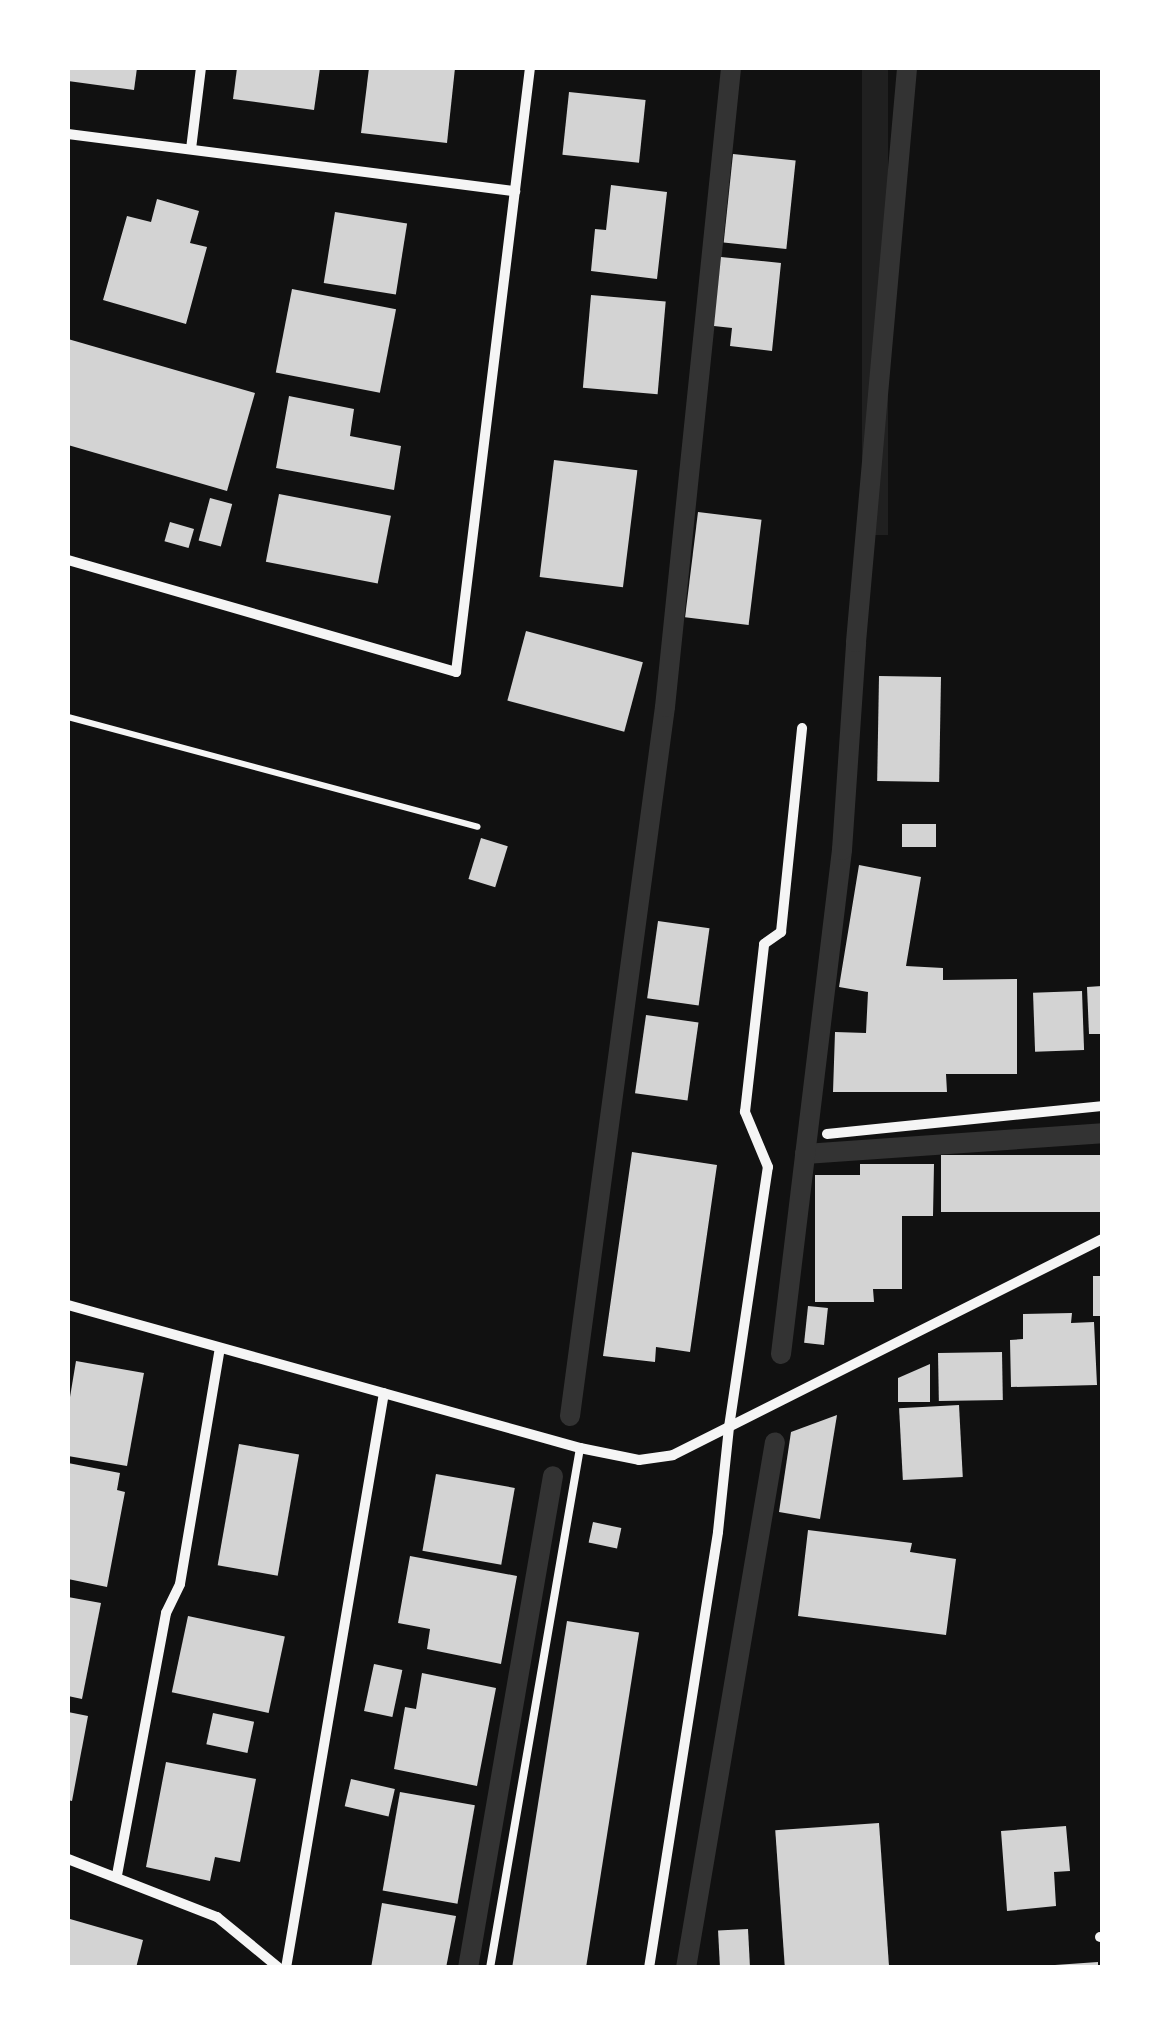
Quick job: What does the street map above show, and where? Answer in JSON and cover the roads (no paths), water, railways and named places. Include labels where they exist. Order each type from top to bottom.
[{"type":"street","points":[[191,149],[201,68]]},
{"type":"street","points":[[68,560],[456,672],[530,68]]},
{"type":"street","points":[[68,134],[515,190]]},
{"type":"street","points":[[649,1968],[718,1532],[728,1428],[768,1167],[745,1112],[764,944],[781,932],[802,728]]},
{"type":"street","points":[[827,1134],[1102,1106]]},
{"type":"street","points":[[68,1306],[580,1448],[639,1460],[673,1456],[1102,1239]]},
{"type":"street","points":[[117,1875],[166,1614],[180,1584],[220,1348]]},
{"type":"street","points":[[68,1858],[217,1917],[282,1968],[384,1393]]},
{"type":"lane","points":[[490,1968],[580,1448]]},
{"type":"waterway","points":[[570,1416],[665,707],[731,68]]},
{"type":"waterway","points":[[781,1354],[842,850],[856,642],[907,68]]},
{"type":"waterway","points":[[805,1154],[1102,1133]]},
{"type":"waterway","points":[[686,1968],[775,1442]]},
{"type":"waterway","points":[[468,1968],[553,1476]]}]
